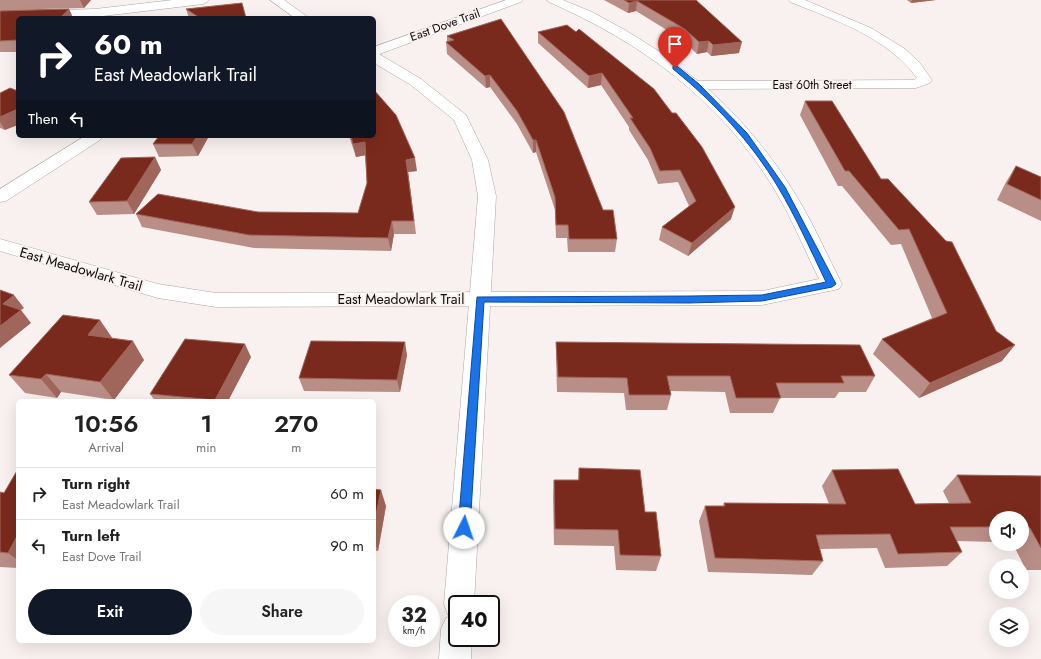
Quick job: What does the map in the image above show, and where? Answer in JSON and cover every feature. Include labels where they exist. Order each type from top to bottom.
[{"type":"street","points":[[0,16],[95,13],[203,0]]},
{"type":"street","points":[[276,0],[300,16]]},
{"type":"street","name":"East Dove Trail","points":[[376,51],[517,0]]},
{"type":"street","points":[[554,0],[586,14],[641,45],[697,85]]},
{"type":"street","name":"East 60th Street","points":[[697,85],[916,84],[925,80],[920,70],[879,38],[794,0]]},
{"type":"street","points":[[376,58],[416,82],[460,118],[480,160],[487,196],[460,595]]},
{"type":"street","name":"East Meadowlark Trail","points":[[0,245],[158,291],[216,300],[689,300],[762,298],[832,284],[782,187],[744,134],[697,85]]},
{"type":"street","points":[[0,197],[92,138]]},
{"type":"street","points":[[455,659],[456,647]]},
{"type":"building","points":[[624,0],[696,0],[742,42],[713,45],[709,41],[699,42],[685,29],[637,1],[629,3]]},
{"type":"building","points":[[242,3],[245,16],[197,16],[186,9]]},
{"type":"building","points":[[69,9],[62,16],[16,16],[16,40],[0,41],[0,11]]},
{"type":"building","points":[[501,19],[564,112],[603,210],[613,210],[617,239],[569,239],[568,225],[556,225],[555,197],[536,140],[533,140],[517,111],[490,75],[485,76],[446,42],[454,40],[447,36]]},
{"type":"building","points":[[567,25],[576,32],[579,29],[654,89],[672,113],[676,113],[702,147],[735,207],[692,243],[662,227],[696,201],[680,170],[660,171],[650,148],[630,118],[633,118],[602,73],[589,76],[538,32]]},
{"type":"building","points":[[10,88],[16,90],[16,110],[0,117],[0,93]]},
{"type":"building","points":[[376,92],[396,115],[415,158],[406,160],[414,221],[392,221],[388,238],[249,235],[136,214],[158,194],[258,212],[358,213],[367,183],[365,142],[353,144],[352,138],[376,138]]},
{"type":"building","points":[[805,101],[832,101],[881,179],[888,179],[946,241],[952,242],[996,331],[1015,345],[930,383],[882,339],[947,313],[909,229],[899,230],[849,171],[845,171]]},
{"type":"building","points":[[158,138],[196,138],[192,144],[153,144]]},
{"type":"building","points":[[155,157],[127,201],[89,202],[121,158]]},
{"type":"building","points":[[1016,166],[1041,177],[1041,200],[1007,184]]},
{"type":"building","points":[[0,290],[14,295],[3,304],[21,310],[0,326]]},
{"type":"building","points":[[63,315],[100,320],[88,335],[133,341],[100,382],[46,374],[41,379],[9,375]]},
{"type":"building","points":[[185,339],[245,344],[216,399],[150,394]]},
{"type":"building","points":[[311,341],[405,342],[397,380],[299,378]]},
{"type":"building","points":[[556,342],[860,345],[875,376],[841,376],[844,383],[776,383],[781,398],[736,398],[730,376],[667,376],[671,395],[629,395],[627,378],[558,377]]},
{"type":"building","points":[[579,468],[640,470],[645,512],[656,512],[661,556],[620,555],[618,530],[555,529],[554,480],[579,480]]},
{"type":"building","points":[[898,469],[915,504],[971,503],[957,475],[1041,476],[1041,548],[1029,528],[1029,511],[989,511],[989,527],[950,527],[962,552],[898,554],[890,534],[816,535],[823,561],[715,558],[705,506],[725,506],[724,503],[846,504],[832,470]]},
{"type":"building","points":[[16,472],[16,538],[8,553],[0,552],[0,492],[4,493]]},
{"type":"building","points":[[376,489],[381,490],[376,514]]},
{"type":"route","points":[[464,528],[480,299],[689,300],[762,298],[832,284],[782,187],[744,134],[697,85],[675,68]]}]
